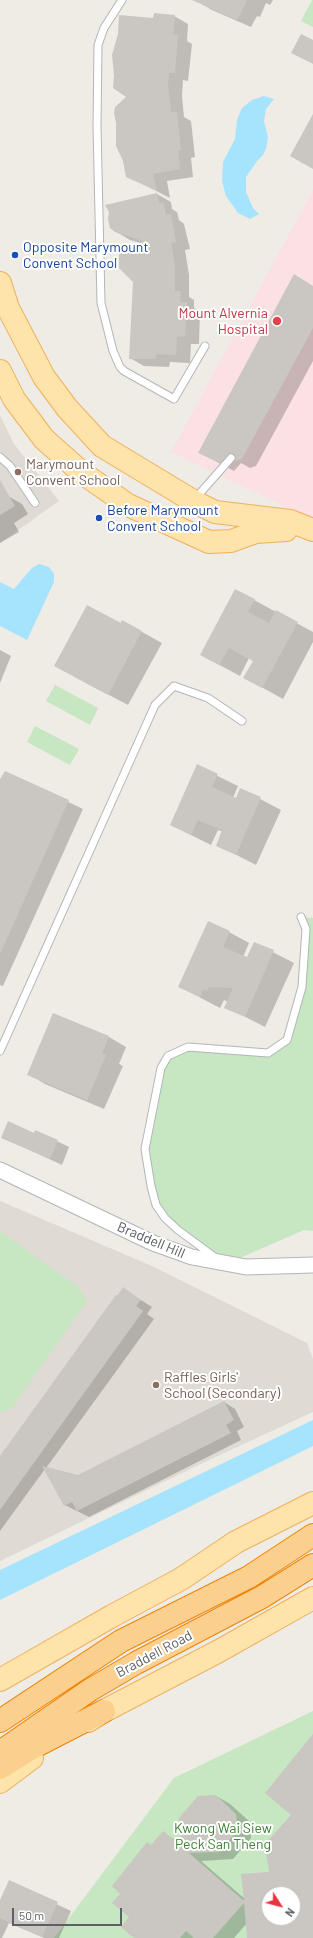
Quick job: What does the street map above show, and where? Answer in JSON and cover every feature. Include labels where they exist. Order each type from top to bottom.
[{"type":"highway","name":"Braddell Road","points":[[0,1720],[121,1641],[250,1577],[313,1535]]},
{"type":"highway","name":"Braddell Road","points":[[0,1752],[90,1690],[136,1663],[262,1598],[313,1565]]},
{"type":"highway","points":[[0,1703],[59,1666],[121,1641]]},
{"type":"highway","points":[[0,1768],[34,1747],[104,1711]]},
{"type":"main road","points":[[0,283],[8,308],[44,377],[67,408],[102,446],[193,502],[215,512],[290,521],[313,530]]},
{"type":"main road","points":[[0,371],[14,399],[44,439],[81,472],[128,505],[209,542],[231,540],[256,532],[287,530],[313,540]]},
{"type":"main road","points":[[0,1680],[112,1616],[181,1579],[236,1542],[313,1503]]},
{"type":"main road","name":"Braddell Road","points":[[0,1782],[38,1753],[104,1711],[219,1651],[313,1598]]},
{"type":"street","name":"Braddell Hill","points":[[0,1170],[153,1243],[192,1257],[226,1265],[246,1267],[313,1265]]},
{"type":"lane","points":[[122,0],[104,28],[98,45],[96,126],[101,303],[113,351],[124,371],[174,399],[205,346]]},
{"type":"lane","points":[[0,457],[10,466],[35,503]]},
{"type":"lane","points":[[193,502],[231,458]]},
{"type":"lane","points":[[0,1052],[155,706],[174,686],[208,698],[242,721]]},
{"type":"lane","points":[[226,1265],[178,1230],[165,1218],[156,1206],[145,1149],[161,1068],[168,1056],[188,1047],[268,1053],[288,1040],[302,987],[306,929],[301,917]]},
{"type":"shaded area","name":"Mount Alvernia Hospital","points":[[313,190],[313,520],[171,452]]},
{"type":"shaded area","name":"Marymount Convent School","points":[[0,415],[14,444],[59,501],[0,543]]},
{"type":"shaded area","name":"Raffles Girls' School (Secondary)","points":[[0,1201],[152,1266],[307,1343],[313,1359],[313,1412],[209,1460],[0,1561]]},
{"type":"green space","points":[[313,0],[313,27],[301,21]]},
{"type":"green space","points":[[55,685],[98,708],[90,725],[46,701]]},
{"type":"green space","points":[[35,726],[79,749],[70,765],[27,742]]},
{"type":"green space","points":[[301,917],[313,918],[313,1231],[304,1230],[226,1264],[191,1240],[156,1205],[145,1149],[161,1068],[168,1056],[188,1047],[268,1053],[287,1040],[302,987],[306,929]]},
{"type":"green space","points":[[0,1231],[78,1287],[87,1301],[11,1409],[0,1412]]},
{"type":"green space","name":"Kwong Wai Siew Peck San Theng","points":[[313,1711],[313,1938],[54,1938],[174,1778]]},
{"type":"water","points":[[264,96],[274,99],[266,109],[264,121],[268,137],[266,149],[246,177],[246,192],[253,208],[259,214],[250,219],[238,213],[226,196],[222,181],[223,162],[235,139],[237,120],[242,108],[252,100]]},
{"type":"water","points":[[39,564],[49,567],[54,574],[54,582],[27,640],[0,626],[0,582],[14,589],[32,568]]},
{"type":"water","points":[[313,1420],[313,1446],[0,1600],[0,1570]]},
{"type":"building","points":[[192,0],[247,0],[237,20]]},
{"type":"building","points":[[154,13],[175,15],[173,35],[178,35],[175,73],[169,73],[168,87],[171,112],[177,112],[181,150],[178,150],[180,169],[153,174],[157,191],[126,177],[123,161],[116,146],[116,123],[114,113],[115,107],[126,97],[113,88],[114,75],[112,55],[118,34],[119,15],[153,18]]},
{"type":"building","points":[[301,34],[313,40],[313,64],[291,53]]},
{"type":"building","points":[[313,114],[313,169],[290,156]]},
{"type":"building","points":[[157,193],[159,203],[163,202],[166,215],[171,214],[176,242],[171,243],[175,266],[175,291],[181,291],[180,302],[187,302],[185,337],[177,336],[176,355],[156,354],[156,359],[129,359],[133,282],[119,268],[119,252],[143,241],[115,232],[110,228],[108,219],[109,212],[105,205]]},
{"type":"building","points":[[294,274],[313,286],[313,328],[242,459],[235,461],[235,455],[230,453],[220,463],[198,453]]},
{"type":"building","points":[[0,480],[15,506],[0,515]]},
{"type":"building","points":[[235,589],[255,599],[248,612],[269,623],[276,610],[298,622],[262,688],[243,678],[253,661],[229,648],[219,665],[200,655]]},
{"type":"building","points":[[87,605],[121,623],[122,620],[142,631],[108,695],[54,666]]},
{"type":"building","points":[[197,764],[218,774],[212,787],[236,798],[240,788],[261,797],[236,855],[216,846],[222,830],[198,820],[191,835],[170,825]]},
{"type":"building","points":[[5,771],[69,800],[0,954],[0,779]]},
{"type":"building","points":[[208,921],[230,931],[223,947],[247,957],[254,942],[274,950],[245,1017],[224,1008],[233,988],[209,987],[207,991],[203,989],[200,997],[178,987]]},
{"type":"building","points":[[53,1013],[109,1036],[102,1054],[106,1055],[87,1100],[27,1075]]},
{"type":"building","points":[[8,1121],[34,1133],[35,1130],[58,1140],[50,1159],[1,1138]]},
{"type":"building","points":[[123,1287],[141,1300],[136,1306],[143,1311],[0,1510],[0,1456]]},
{"type":"building","points":[[224,1401],[234,1420],[226,1425],[231,1433],[77,1511],[72,1502],[64,1506],[42,1466],[78,1475]]},
{"type":"building","points":[[313,1734],[313,1938],[247,1938],[244,1903],[213,1938],[194,1938],[186,1931],[180,1938],[134,1938],[121,1927],[129,1917],[112,1903],[120,1894],[112,1886],[147,1842],[151,1845],[163,1831],[182,1847],[179,1818],[198,1796],[216,1795],[236,1814],[238,1830],[219,1852],[189,1853],[244,1901],[241,1874],[269,1872],[265,1844],[291,1815],[265,1793]]},
{"type":"building","points":[[9,1880],[58,1902],[42,1937],[0,1918],[0,1900]]},
{"type":"place","name":"Opposite Marymount Convent School","points":[[15,255]]},
{"type":"place","name":"Mount Alvernia Hospital","points":[[277,321]]},
{"type":"place","name":"Marymount Convent School","points":[[18,472]]},
{"type":"place","name":"Before Marymount Convent School","points":[[99,518]]},
{"type":"place","name":"Raffles Girls' School (Secondary)","points":[[156,1385]]}]
